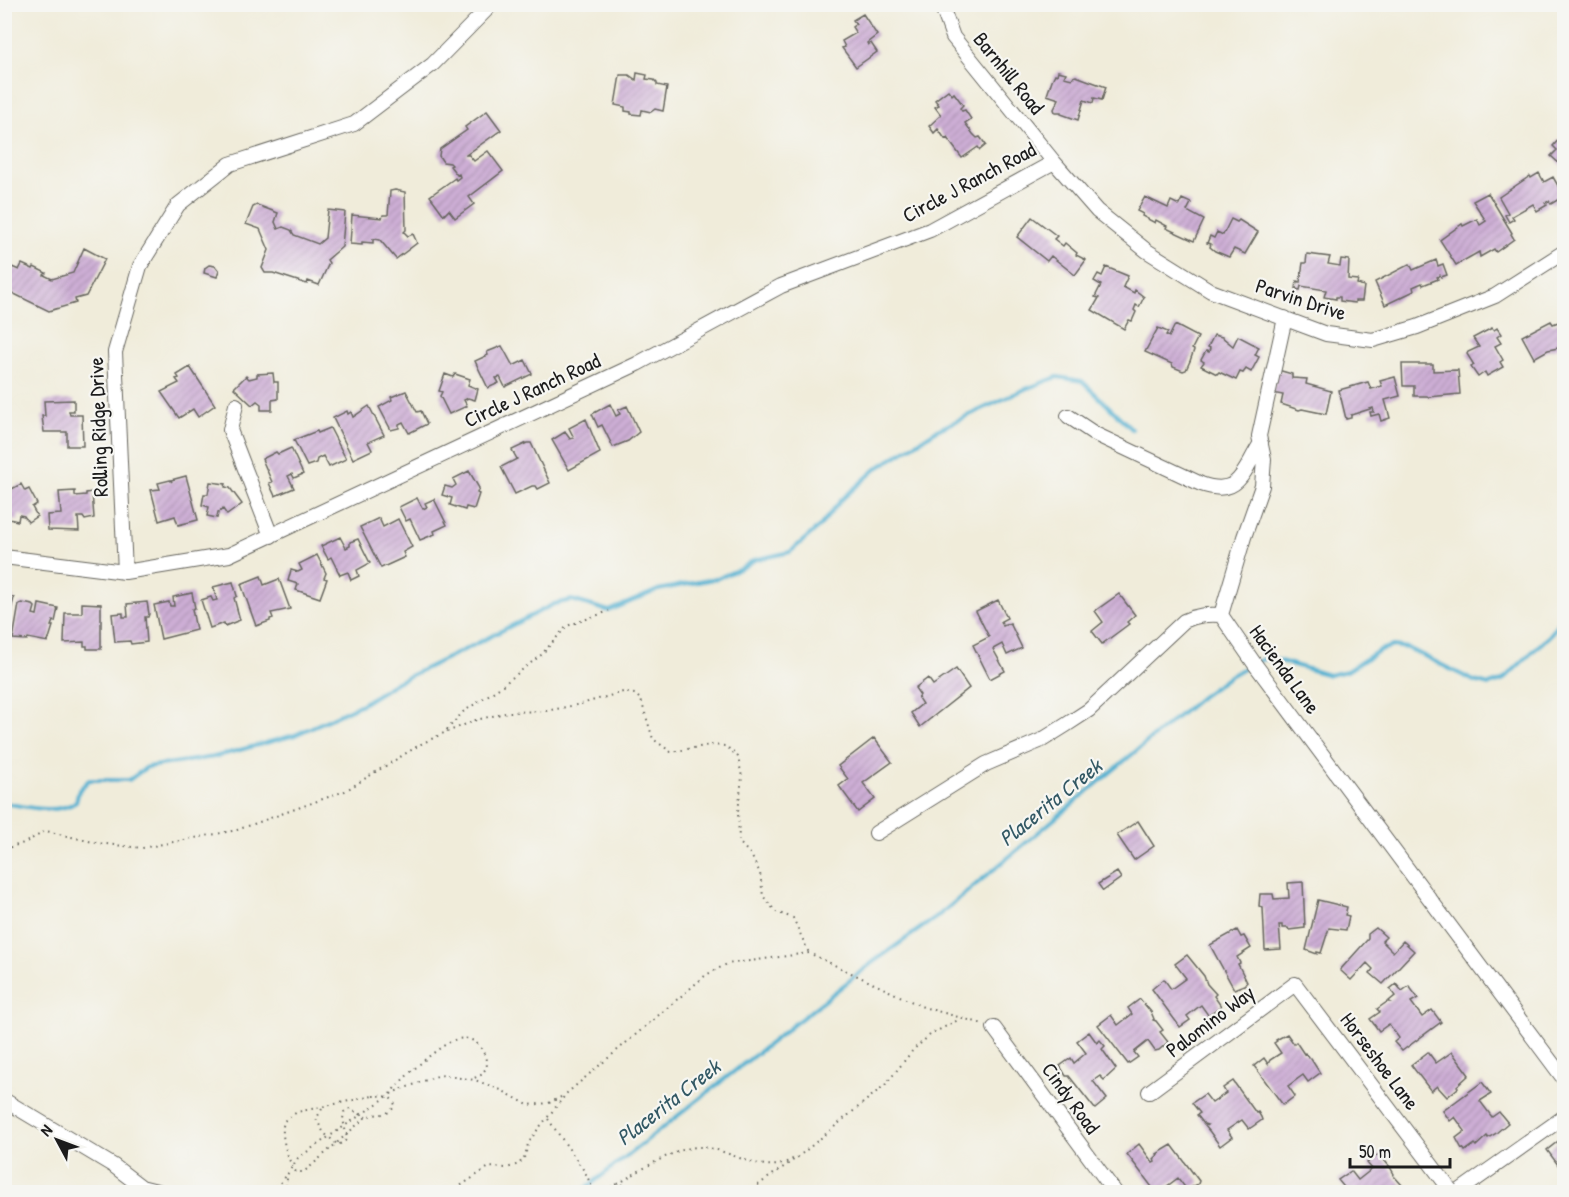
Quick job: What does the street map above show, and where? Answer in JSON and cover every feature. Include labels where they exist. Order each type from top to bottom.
[{"type":"street","name":"Rolling Ridge Drive","points":[[125,572],[115,352],[140,266],[178,205],[231,164],[354,124],[433,64],[492,4]]},
{"type":"street","name":"Barnhill Road","points":[[942,4],[953,37],[1054,162]]},
{"type":"street","name":"Circle J Ranch Road","points":[[4,557],[125,572],[229,555],[638,364],[781,286],[930,231],[1054,162]]},
{"type":"street","name":"Parvin Drive","points":[[1054,162],[1097,212],[1147,250],[1211,291],[1326,334],[1373,340],[1417,327],[1495,296],[1564,252]]},
{"type":"street","points":[[1221,615],[1262,486],[1264,459],[1259,436],[1284,318]]},
{"type":"street","points":[[236,405],[230,430],[271,536]]},
{"type":"street","points":[[1068,416],[1095,434],[1201,484],[1220,489],[1227,488],[1239,480],[1261,443]]},
{"type":"street","name":"Hacienda Lane","points":[[876,833],[986,764],[1042,740],[1089,710],[1184,621],[1195,616],[1221,615],[1254,663],[1564,1079]]},
{"type":"street","name":"Palomino Way","points":[[1149,1092],[1295,984]]},
{"type":"street","name":"Horseshoe Lane","points":[[1295,984],[1452,1192]]},
{"type":"street","name":"Cindy Road","points":[[994,1028],[1115,1192]]},
{"type":"street","points":[[4,1100],[114,1166],[144,1190],[161,1192]]},
{"type":"street","points":[[1458,1192],[1564,1117]]},
{"type":"path","points":[[444,733],[463,712],[499,688],[541,655],[567,626],[609,611]]},
{"type":"path","points":[[4,849],[24,843],[46,831],[97,843],[142,848],[237,830],[345,791],[421,744],[476,720],[509,712],[546,711],[623,692],[635,694],[641,700],[653,739],[671,752],[710,745],[726,746],[738,757],[742,777],[738,812],[739,842],[751,855],[760,873],[763,896],[776,912],[793,918],[809,953]]},
{"type":"path","points":[[451,1192],[489,1167],[507,1168],[519,1164],[535,1133],[567,1094],[706,975],[727,964],[809,953],[923,1007],[994,1028]]},
{"type":"path","points":[[748,1192],[798,1157],[886,1084],[913,1050],[931,1034],[961,1018]]},
{"type":"path","points":[[388,1096],[395,1086],[416,1068],[446,1045],[458,1039],[471,1040],[481,1045],[486,1057],[487,1067],[482,1075],[472,1079]]},
{"type":"path","points":[[273,1192],[298,1158],[394,1092],[440,1075],[472,1079],[501,1090],[528,1105],[549,1103],[567,1094]]},
{"type":"path","points":[[373,1096],[388,1096],[395,1105],[388,1114],[371,1114],[366,1117],[303,1172],[296,1172],[292,1167],[283,1136],[284,1121],[297,1113],[373,1096]]},
{"type":"path","points":[[324,1107],[317,1114],[316,1119],[319,1126],[336,1144]]},
{"type":"path","points":[[347,1133],[344,1112],[349,1109],[366,1117]]},
{"type":"path","points":[[548,1119],[585,1172],[593,1189],[601,1191],[684,1148],[700,1146],[717,1149],[763,1164],[778,1165],[798,1157]]},
{"type":"path","points":[[285,1192],[288,1173]]},
{"type":"path","points":[[618,1184],[630,1186],[635,1192]]},
{"type":"building","points":[[863,14],[877,35],[867,43],[868,45],[871,43],[877,52],[856,67],[842,48],[845,47],[842,41],[856,33],[852,27],[856,24],[853,20]]},
{"type":"building","points":[[1058,71],[1066,73],[1064,77],[1072,79],[1076,76],[1106,87],[1102,100],[1094,98],[1093,103],[1084,100],[1078,120],[1061,114],[1061,112],[1055,112],[1054,109],[1059,99],[1047,95]]},
{"type":"building","points":[[637,73],[647,75],[646,79],[654,80],[657,85],[667,87],[663,111],[642,110],[641,115],[631,114],[625,111],[625,107],[615,105],[620,75],[629,75],[636,80]]},
{"type":"building","points":[[948,90],[952,95],[954,93],[963,105],[960,108],[962,111],[965,110],[971,119],[965,123],[973,134],[977,138],[980,137],[986,145],[980,150],[978,147],[962,158],[938,129],[934,133],[929,126],[941,115],[935,107],[939,105],[935,100]]},
{"type":"building","points":[[487,111],[501,130],[466,155],[474,161],[488,151],[503,171],[469,197],[474,204],[455,218],[449,210],[444,215],[430,196],[455,178],[456,180],[460,177],[450,163],[443,162],[439,156],[440,149],[467,130],[465,127]]},
{"type":"building","points":[[1559,139],[1564,144],[1564,168],[1551,156],[1557,150],[1553,146]]},
{"type":"building","points":[[1539,173],[1544,182],[1553,177],[1564,196],[1551,204],[1549,201],[1545,203],[1547,205],[1537,211],[1533,204],[1512,216],[1514,219],[1509,222],[1505,215],[1508,213],[1499,197],[1530,176],[1531,178]]},
{"type":"building","points":[[390,191],[405,192],[406,230],[404,232],[408,236],[413,234],[417,243],[396,259],[380,240],[373,239],[373,243],[362,242],[362,245],[350,244],[352,215],[382,218],[383,215],[388,215]]},
{"type":"building","points":[[1488,193],[1514,239],[1496,252],[1494,249],[1480,257],[1479,252],[1456,265],[1440,240],[1462,224],[1463,226],[1477,219],[1480,225],[1486,221],[1473,201]]},
{"type":"building","points":[[1145,197],[1168,208],[1171,201],[1179,205],[1182,199],[1191,203],[1187,211],[1204,220],[1194,241],[1166,228],[1167,226],[1156,220],[1155,223],[1142,216],[1143,214],[1137,211]]},
{"type":"building","points":[[257,205],[278,213],[275,222],[278,229],[283,227],[291,230],[294,235],[318,244],[325,238],[328,210],[345,212],[342,247],[327,260],[329,263],[319,285],[265,273],[262,268],[269,250],[260,229],[246,224],[253,207]]},
{"type":"building","points":[[1032,217],[1057,236],[1054,239],[1063,246],[1065,243],[1077,253],[1076,255],[1086,260],[1075,275],[1051,256],[1047,261],[1017,237]]},
{"type":"building","points":[[1231,219],[1237,222],[1239,220],[1258,232],[1245,254],[1234,249],[1229,257],[1215,251],[1210,247],[1211,244],[1207,243],[1210,236],[1214,238],[1217,232],[1223,235]]},
{"type":"building","points":[[84,248],[105,259],[86,296],[75,299],[76,303],[49,311],[4,289],[4,268],[10,271],[12,267],[19,270],[22,264],[46,273],[44,275],[52,279],[73,273]]},
{"type":"building","points":[[1307,254],[1330,257],[1328,264],[1340,266],[1341,259],[1349,260],[1348,279],[1358,280],[1357,284],[1364,286],[1362,301],[1355,301],[1355,303],[1340,301],[1340,297],[1336,299],[1324,297],[1326,290],[1301,286],[1300,290],[1296,289]]},
{"type":"building","points":[[1436,260],[1438,266],[1443,264],[1447,275],[1441,277],[1440,275],[1438,279],[1413,287],[1414,291],[1385,305],[1375,282],[1410,264],[1413,270]]},
{"type":"building","points":[[209,265],[215,266],[219,271],[217,277],[204,273],[205,268]]},
{"type":"building","points":[[1106,267],[1128,276],[1123,287],[1134,293],[1135,290],[1144,297],[1139,307],[1136,305],[1132,321],[1129,320],[1124,329],[1092,310],[1099,298],[1095,297],[1101,285],[1094,281],[1098,274],[1102,276]]},
{"type":"building","points":[[1551,321],[1553,324],[1560,323],[1564,330],[1564,347],[1562,348],[1560,344],[1558,348],[1548,350],[1534,358],[1522,336]]},
{"type":"building","points":[[1175,325],[1198,337],[1192,349],[1194,350],[1190,361],[1186,370],[1183,371],[1145,352],[1158,328],[1168,332],[1166,335],[1169,337]]},
{"type":"building","points":[[1492,328],[1494,330],[1497,328],[1501,334],[1497,337],[1501,343],[1495,346],[1503,360],[1500,362],[1503,367],[1487,376],[1485,372],[1478,377],[1471,367],[1474,365],[1467,354],[1479,347],[1473,338]]},
{"type":"building","points":[[1214,335],[1222,337],[1233,346],[1238,336],[1259,347],[1255,355],[1259,357],[1251,372],[1246,369],[1243,373],[1240,372],[1236,380],[1201,366],[1204,362],[1201,360],[1206,351],[1209,352],[1208,347]]},
{"type":"building","points":[[502,346],[513,366],[525,360],[532,374],[505,387],[500,377],[496,378],[499,383],[488,388],[475,361],[488,355],[487,352]]},
{"type":"building","points":[[1402,364],[1433,364],[1433,371],[1458,370],[1460,394],[1414,396],[1414,386],[1403,386]]},
{"type":"building","points":[[190,367],[215,405],[198,417],[193,409],[179,418],[161,392],[179,383],[176,379],[179,378],[177,375]]},
{"type":"building","points":[[1278,370],[1292,374],[1292,378],[1307,379],[1306,384],[1331,391],[1326,414],[1299,410],[1281,404],[1283,395],[1272,393]]},
{"type":"building","points":[[273,373],[274,382],[278,382],[278,399],[272,400],[272,410],[261,410],[261,404],[257,401],[252,405],[234,388],[246,376],[249,379],[257,377],[257,374]]},
{"type":"building","points":[[445,374],[453,377],[455,374],[470,379],[468,385],[478,389],[475,400],[468,398],[464,400],[467,406],[449,414],[440,396],[442,392],[439,391]]},
{"type":"building","points":[[1395,377],[1400,396],[1385,400],[1390,418],[1381,421],[1379,414],[1371,416],[1370,412],[1374,412],[1373,408],[1351,415],[1351,418],[1346,419],[1339,390],[1368,382],[1371,389],[1382,386],[1380,381]]},
{"type":"building","points":[[406,391],[417,412],[421,411],[427,424],[409,433],[403,422],[399,424],[399,428],[391,430],[379,407],[392,400],[391,397]]},
{"type":"building","points":[[74,400],[74,411],[69,411],[70,415],[82,415],[83,446],[67,446],[67,432],[44,432],[42,416],[45,416],[44,401]]},
{"type":"building","points":[[610,404],[616,416],[620,414],[618,410],[627,406],[639,432],[628,441],[613,447],[602,425],[598,427],[592,414]]},
{"type":"building","points":[[369,406],[384,435],[368,442],[372,450],[353,459],[333,418],[347,411],[348,414],[351,412],[353,417]]},
{"type":"building","points":[[586,419],[600,453],[569,470],[552,440],[565,432],[570,439],[574,438],[569,428]]},
{"type":"building","points":[[330,428],[346,459],[329,467],[323,456],[317,459],[316,463],[307,466],[294,440]]},
{"type":"building","points":[[531,443],[550,483],[538,489],[532,486],[515,494],[501,467],[517,459],[512,450]]},
{"type":"building","points":[[291,448],[303,474],[294,478],[292,474],[288,476],[294,488],[275,496],[269,483],[272,482],[262,459]]},
{"type":"building","points":[[469,471],[479,488],[477,493],[479,494],[474,509],[466,507],[465,510],[450,505],[452,498],[442,495],[445,486],[452,488],[456,485],[453,479]]},
{"type":"building","points":[[186,476],[198,520],[178,525],[175,516],[159,521],[151,490],[160,489],[158,483],[170,480],[172,482],[171,480]]},
{"type":"building","points":[[210,482],[226,484],[225,487],[230,488],[242,504],[227,515],[223,509],[218,513],[217,518],[207,516],[209,507],[202,505],[204,494],[208,494]]},
{"type":"building","points":[[21,484],[25,491],[29,489],[37,504],[32,507],[37,516],[28,522],[24,516],[19,515],[18,521],[4,518],[4,497],[8,495],[6,492]]},
{"type":"building","points":[[75,491],[75,496],[92,492],[94,518],[85,520],[83,517],[78,517],[79,531],[48,530],[47,515],[61,514],[59,492]]},
{"type":"building","points":[[417,498],[423,509],[427,507],[425,503],[434,499],[447,525],[434,531],[435,534],[420,540],[410,519],[406,521],[399,507]]},
{"type":"building","points":[[379,518],[383,527],[398,519],[412,547],[403,552],[405,557],[381,568],[360,527]]},
{"type":"building","points":[[340,537],[346,548],[350,546],[350,542],[358,539],[370,563],[357,570],[359,576],[351,580],[348,572],[340,575],[331,557],[328,559],[321,546]]},
{"type":"building","points":[[317,555],[326,573],[324,578],[327,579],[320,598],[296,590],[298,584],[288,581],[291,570],[298,572],[302,570],[299,564]]},
{"type":"building","points":[[261,576],[264,585],[279,579],[290,609],[271,613],[273,618],[270,621],[256,626],[241,584]]},
{"type":"building","points":[[233,582],[237,596],[234,598],[240,620],[225,626],[224,623],[210,628],[201,600],[211,597],[213,601],[217,600],[213,587]]},
{"type":"building","points":[[192,593],[196,630],[161,639],[154,605],[169,602],[170,606],[174,606],[173,597]]},
{"type":"building","points":[[1119,594],[1135,615],[1127,622],[1129,624],[1102,644],[1092,631],[1103,622],[1095,611]]},
{"type":"building","points":[[4,595],[14,598],[5,633],[4,633]]},
{"type":"building","points":[[998,600],[1007,618],[1001,621],[1003,626],[1010,623],[1022,648],[1007,655],[1002,644],[993,649],[1005,671],[990,679],[973,645],[989,637],[976,611]]},
{"type":"building","points":[[147,602],[149,614],[145,617],[147,642],[131,644],[130,641],[115,642],[112,614],[123,613],[123,617],[128,617],[127,604]]},
{"type":"building","points":[[82,603],[101,604],[101,649],[87,649],[84,642],[64,643],[65,613],[82,613]]},
{"type":"building","points":[[19,604],[33,605],[35,607],[33,614],[37,615],[39,604],[58,608],[48,642],[28,638],[27,640],[13,639]]},
{"type":"building","points":[[956,669],[969,688],[920,727],[911,713],[922,704],[915,688],[928,678],[933,685]]},
{"type":"building","points":[[874,738],[892,762],[863,783],[875,799],[858,812],[839,786],[848,779],[838,766]]},
{"type":"building","points":[[1138,821],[1154,846],[1134,860],[1117,835]]},
{"type":"building","points":[[1117,872],[1121,878],[1103,891],[1098,884]]},
{"type":"building","points":[[1303,882],[1305,928],[1289,930],[1279,925],[1281,949],[1265,950],[1263,908],[1259,906],[1260,894],[1273,894],[1274,899],[1289,898],[1288,883]]},
{"type":"building","points":[[1318,900],[1347,907],[1345,915],[1349,916],[1346,930],[1329,928],[1321,953],[1317,952],[1317,954],[1306,950]]},
{"type":"building","points":[[1376,928],[1386,937],[1382,941],[1393,952],[1403,941],[1414,951],[1383,984],[1370,973],[1373,969],[1367,963],[1351,980],[1340,970],[1368,939],[1368,934]]},
{"type":"building","points":[[1237,930],[1241,937],[1244,936],[1251,948],[1237,957],[1247,982],[1234,989],[1210,945]]},
{"type":"building","points":[[1187,955],[1216,994],[1214,996],[1221,1006],[1208,1015],[1201,1005],[1187,1016],[1190,1020],[1180,1027],[1152,989],[1164,979],[1171,989],[1186,978],[1175,964]]},
{"type":"building","points":[[1396,984],[1402,991],[1409,986],[1418,998],[1411,1002],[1422,1017],[1432,1010],[1441,1022],[1402,1051],[1394,1042],[1399,1038],[1389,1024],[1379,1031],[1370,1019],[1380,1012],[1377,1009],[1390,1002],[1395,996],[1390,989]]},
{"type":"building","points":[[1140,999],[1151,1012],[1153,1020],[1163,1030],[1160,1032],[1168,1042],[1155,1051],[1148,1041],[1134,1052],[1138,1057],[1128,1064],[1098,1025],[1111,1015],[1118,1025],[1132,1014],[1128,1008]]},
{"type":"building","points":[[1089,1032],[1097,1043],[1100,1040],[1105,1046],[1102,1049],[1116,1069],[1104,1080],[1100,1076],[1093,1081],[1107,1099],[1095,1109],[1060,1066],[1071,1058],[1074,1063],[1086,1053],[1077,1041]]},
{"type":"building","points":[[1287,1034],[1294,1044],[1296,1042],[1304,1054],[1311,1059],[1320,1073],[1308,1082],[1303,1075],[1288,1086],[1295,1096],[1283,1105],[1254,1066],[1264,1058],[1268,1064],[1281,1053],[1274,1043]]},
{"type":"building","points":[[1428,1052],[1436,1063],[1452,1052],[1469,1075],[1447,1097],[1437,1086],[1431,1091],[1411,1065]]},
{"type":"building","points":[[1233,1081],[1262,1120],[1249,1129],[1242,1120],[1227,1130],[1232,1137],[1220,1146],[1205,1126],[1207,1125],[1197,1115],[1200,1113],[1192,1103],[1205,1094],[1212,1103],[1226,1093],[1223,1088]]},
{"type":"building","points":[[1482,1082],[1491,1094],[1480,1101],[1492,1117],[1499,1112],[1508,1123],[1495,1134],[1488,1138],[1487,1136],[1476,1146],[1475,1144],[1465,1151],[1456,1138],[1465,1131],[1455,1117],[1450,1121],[1443,1111]]},
{"type":"building","points":[[1562,1138],[1564,1141],[1564,1173],[1547,1150]]},
{"type":"building","points":[[1139,1144],[1153,1163],[1157,1154],[1172,1145],[1199,1181],[1198,1184],[1187,1190],[1178,1178],[1166,1187],[1168,1191],[1173,1188],[1180,1192],[1145,1192],[1152,1187],[1127,1154]]},
{"type":"building","points":[[1379,1154],[1402,1185],[1400,1187],[1404,1192],[1348,1192],[1338,1180],[1351,1171],[1358,1180],[1372,1169],[1367,1163]]},
{"type":"waterway","points":[[4,803],[42,809],[60,808],[76,802],[79,790],[89,780],[129,780],[147,767],[214,757],[295,735],[362,704],[397,682],[554,604],[572,600],[609,611],[658,590],[718,578],[754,560],[790,552],[820,526],[841,500],[876,469],[937,430],[1023,390],[1057,377],[1082,381],[1132,429]]},
{"type":"waterway","name":"Placerita Creek","points":[[581,1192],[873,962],[938,916],[1201,697],[1231,675],[1263,659],[1273,659],[1329,675],[1347,671],[1380,650],[1393,646],[1408,648],[1474,681],[1489,685],[1502,681],[1550,635],[1560,621],[1564,609]]}]
